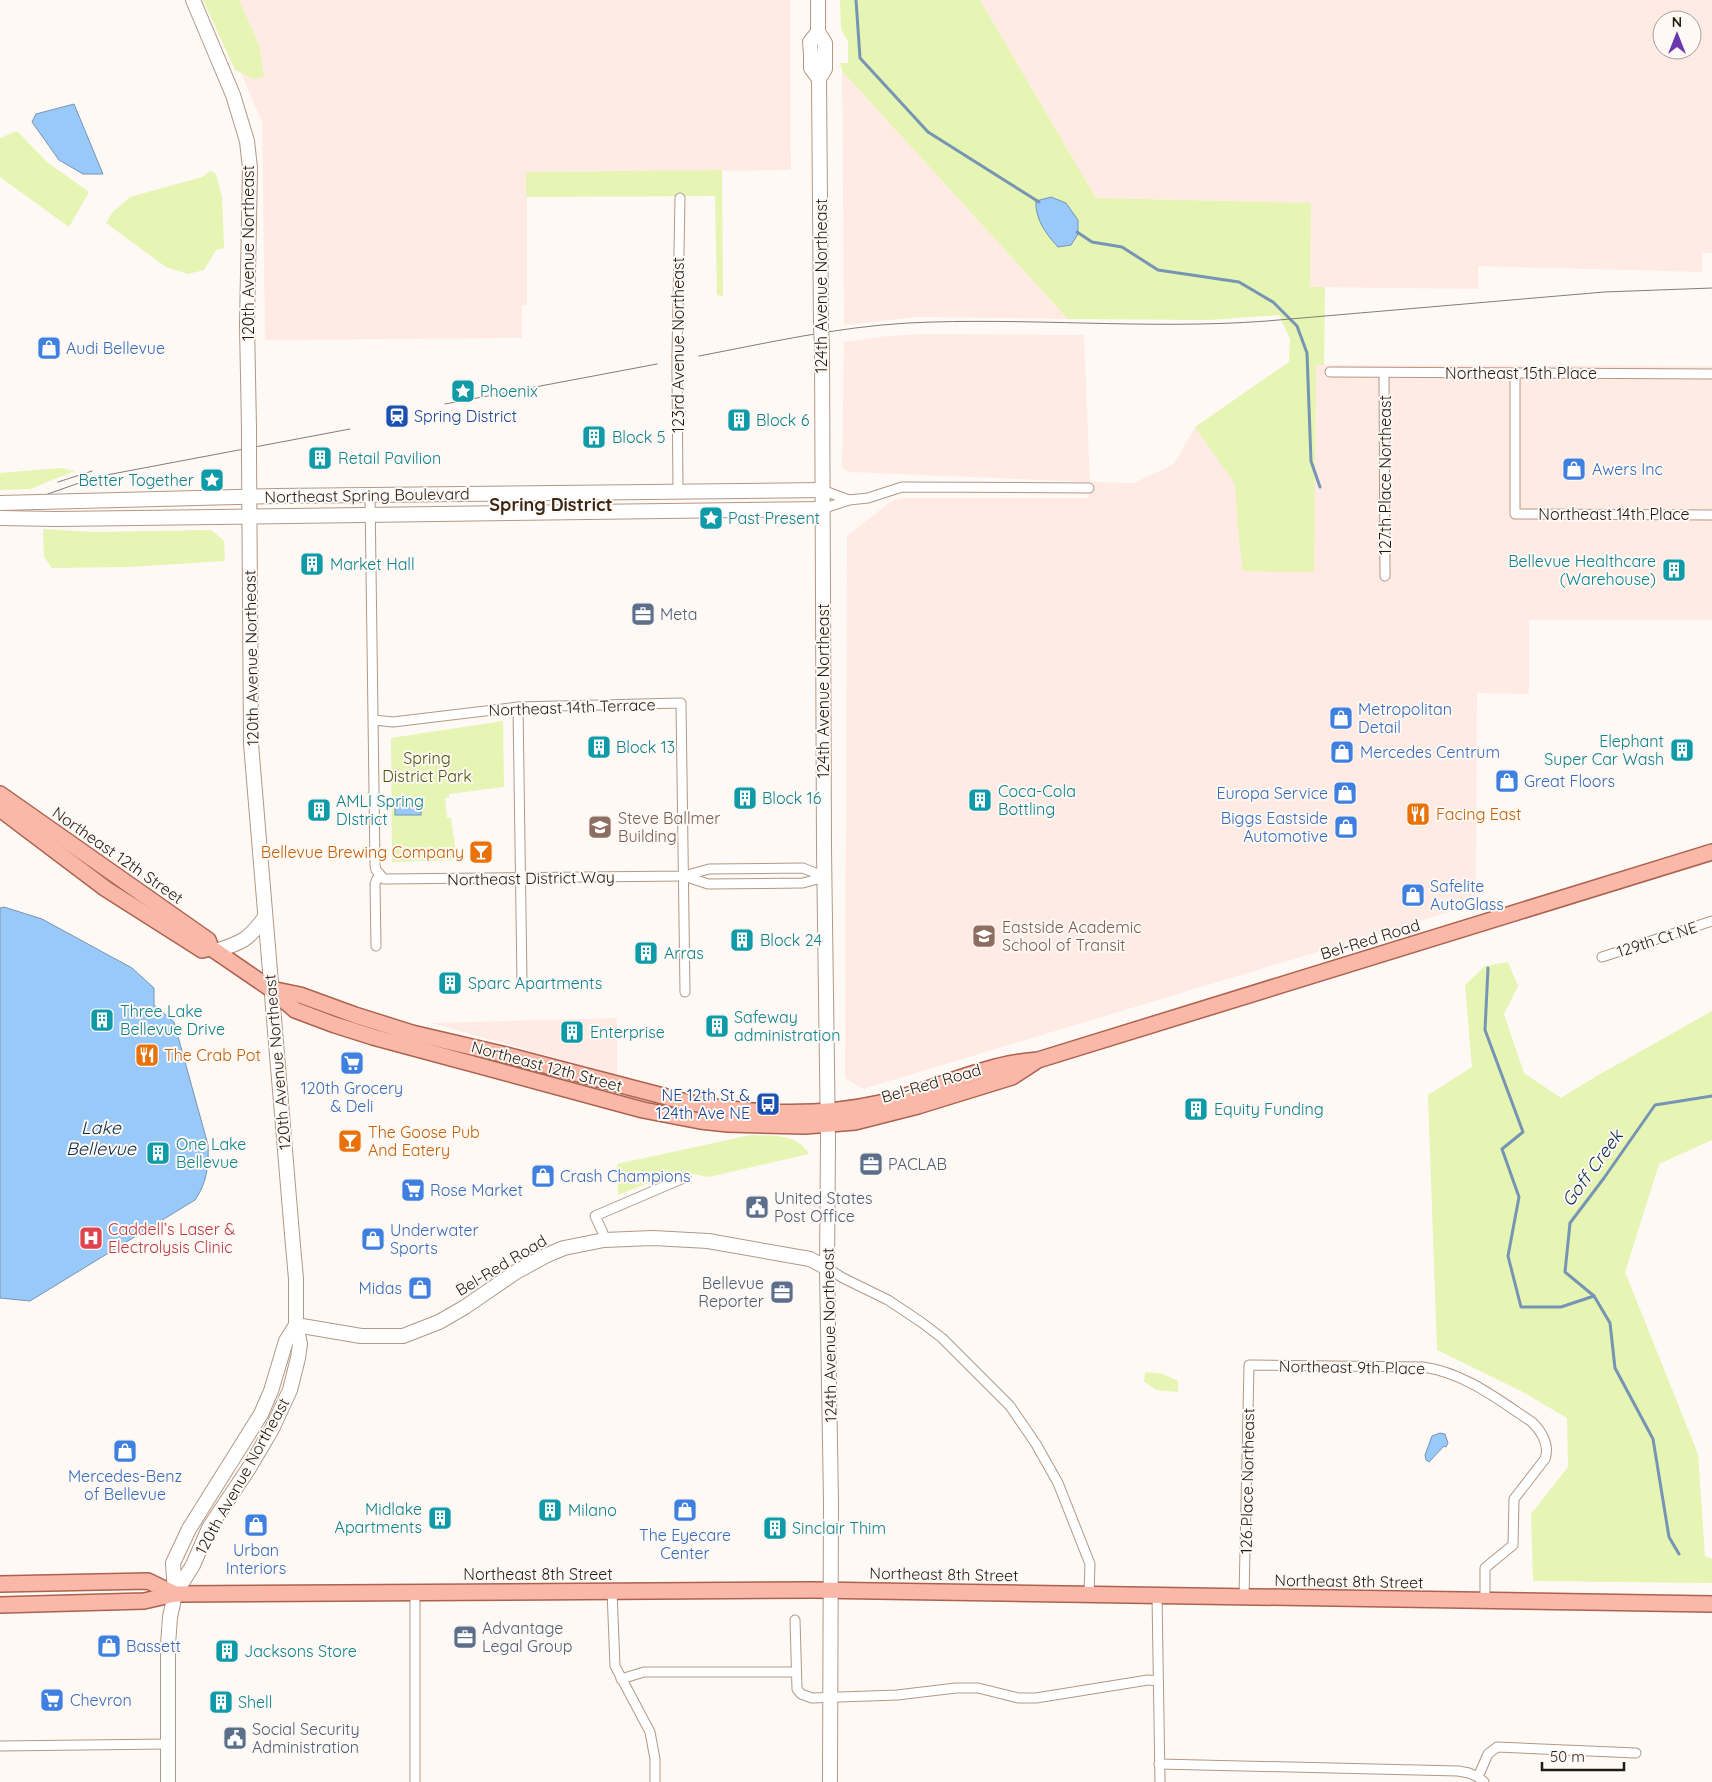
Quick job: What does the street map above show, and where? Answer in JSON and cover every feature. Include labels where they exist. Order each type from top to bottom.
[{"type":"main road","name":"Northeast 12th Street","points":[[0,794],[208,940],[214,950],[271,989],[295,1010],[335,1025],[388,1041],[613,1102],[700,1121],[753,1118],[828,1118]]},
{"type":"main road","name":"Northeast 12th Street","points":[[0,808],[106,889],[202,950],[214,950]]},
{"type":"main road","name":"Bel-Red Road","points":[[828,1118],[1008,1064],[1038,1060],[1712,852]]},
{"type":"main road","name":"Northeast 12th Street","points":[[271,989],[300,995],[412,1033],[753,1118]]},
{"type":"main road","name":"Northeast 8th Street","points":[[0,1584],[148,1581],[175,1594]]},
{"type":"main road","name":"Northeast 8th Street","points":[[0,1605],[144,1601],[175,1594],[832,1590],[1712,1604]]},
{"type":"street","name":"120th Avenue Northeast","points":[[175,1594],[193,1565],[209,1528],[249,1468],[282,1410],[290,1390],[300,1344],[296,1325],[296,1279],[251,744],[248,324],[250,168],[247,141],[233,95],[193,0]]},
{"type":"street","name":"124th Avenue Northeast","points":[[818,0],[818,32],[825,43],[825,69],[819,79],[828,1118],[826,1268],[831,1455],[832,1590],[830,1782]]},
{"type":"street","name":"123rd Avenue Northeast","points":[[678,492],[677,356],[680,198]]},
{"type":"street","name":"Northeast 15th Place","points":[[1330,372],[1712,374]]},
{"type":"street","name":"127th Place Northeast","points":[[1384,373],[1385,576]]},
{"type":"street","name":"Northeast 14th Place","points":[[1515,373],[1515,514],[1712,515]]},
{"type":"street","name":"Northeast Spring Boulevard","points":[[0,503],[370,495],[822,490],[849,500],[868,498],[902,487],[1089,488]]},
{"type":"street","points":[[370,495],[375,865],[379,877],[375,884],[376,946]]},
{"type":"street","points":[[822,509],[849,500]]},
{"type":"street","name":"Northeast Spring Boulevard","points":[[0,518],[249,518],[822,509]]},
{"type":"street","name":"Northeast 14th Terrace","points":[[374,720],[393,722],[518,707],[681,703],[684,876]]},
{"type":"street","points":[[518,707],[522,981]]},
{"type":"street","name":"Northeast District Way","points":[[379,877],[390,880],[684,876],[709,870],[803,868],[825,877]]},
{"type":"street","points":[[684,876],[685,992]]},
{"type":"street","name":"Northeast District Way","points":[[684,876],[708,884],[803,883],[825,877]]},
{"type":"street","points":[[214,950],[241,943],[252,935],[265,917]]},
{"type":"street","name":"129th Ct NE","points":[[1602,956],[1712,921]]},
{"type":"street","points":[[604,1240],[603,1233],[595,1216],[686,1177]]},
{"type":"street","name":"Bel-Red Road","points":[[296,1325],[362,1336],[403,1336],[439,1322],[465,1307],[516,1272],[547,1255],[564,1248],[604,1240],[653,1238],[708,1241],[810,1259],[826,1268]]},
{"type":"street","points":[[826,1268],[888,1300],[921,1322],[942,1338],[1010,1406],[1036,1444],[1058,1483],[1090,1564],[1089,1594]]},
{"type":"street","name":"120th Avenue Northeast","points":[[168,1782],[168,1645],[170,1617],[175,1594],[173,1563],[189,1529],[261,1414],[271,1391],[286,1340],[296,1325]]},
{"type":"street","name":"126 Place Northeast","points":[[1244,1597],[1249,1366]]},
{"type":"street","name":"Northeast 9th Place","points":[[1249,1366],[1423,1367],[1437,1369],[1462,1377],[1532,1422],[1544,1438],[1547,1452],[1545,1458],[1514,1500],[1514,1545],[1485,1568],[1485,1600]]},
{"type":"street","points":[[612,1591],[615,1666],[650,1732],[655,1759],[655,1782]]},
{"type":"street","points":[[414,1782],[415,1593]]},
{"type":"street","points":[[1157,1595],[1160,1782]]},
{"type":"street","points":[[795,1620],[796,1689],[801,1694],[812,1698],[898,1695],[978,1688],[1018,1698],[1036,1698],[1148,1680],[1158,1681]]},
{"type":"street","points":[[621,1679],[644,1672],[795,1672]]},
{"type":"street","points":[[0,1746],[168,1744]]},
{"type":"street","points":[[1159,1764],[1458,1771],[1469,1773],[1481,1780],[1488,1754],[1498,1748],[1636,1753]]},
{"type":"shaded area","points":[[210,0],[790,0],[791,170],[527,172],[527,305],[522,305],[522,338],[265,340],[262,122]]},
{"type":"shaded area","points":[[980,0],[1712,0],[1712,253],[1702,253],[1702,272],[1478,266],[1478,289],[1310,287],[1311,203],[1096,198]]},
{"type":"shaded area","points":[[842,71],[1068,319],[918,317],[844,325]]},
{"type":"shaded area","points":[[922,334],[1084,335],[1090,482],[1134,483],[1174,464],[1195,427],[1289,362],[1316,365],[1712,366],[1712,620],[1529,620],[1529,694],[1477,693],[1476,904],[863,1089],[845,1078],[847,536],[890,502],[900,498],[1089,498],[1089,482],[852,472],[844,470],[842,467],[844,342],[887,336]]},
{"type":"shaded area","points":[[617,1018],[617,1075],[431,1023]]},
{"type":"green space","points":[[203,0],[239,0],[259,45],[264,77],[254,79],[235,70]]},
{"type":"green space","points":[[840,0],[980,0],[1096,198],[1311,203],[1310,287],[1325,287],[1324,365],[1316,365],[1314,572],[1243,571],[1235,484],[1195,427],[1289,362],[1290,339],[1279,315],[1209,320],[1068,319],[842,71],[840,63],[848,63],[848,42],[841,29]]},
{"type":"green space","points":[[17,131],[47,162],[89,192],[69,227],[0,177],[0,138]]},
{"type":"green space","points":[[722,170],[723,296],[717,295],[715,196],[526,197],[526,172]]},
{"type":"green space","points":[[210,171],[216,174],[222,197],[224,248],[216,250],[204,270],[188,274],[166,267],[106,223],[112,213],[130,197],[202,177]]},
{"type":"green space","points":[[60,468],[75,471],[30,489],[0,490],[0,473]]},
{"type":"green space","points":[[43,529],[95,532],[211,530],[224,541],[225,561],[128,567],[52,568],[44,557]]},
{"type":"green space","name":"Spring District Park","points":[[503,721],[504,787],[449,794],[449,798],[445,798],[447,818],[451,818],[457,860],[392,862],[391,738]]},
{"type":"green space","points":[[1508,962],[1518,986],[1504,1014],[1524,1073],[1561,1098],[1712,1011],[1712,1140],[1659,1164],[1625,1272],[1698,1454],[1705,1556],[1712,1559],[1712,1583],[1533,1581],[1531,1514],[1568,1467],[1567,1418],[1521,1391],[1437,1350],[1428,1095],[1472,1067],[1465,985],[1485,966]]},
{"type":"green space","points":[[751,1135],[791,1139],[804,1147],[809,1154],[709,1177],[678,1171],[618,1195],[617,1164]]},
{"type":"green space","points":[[1145,1372],[1163,1374],[1178,1381],[1178,1392],[1157,1390],[1144,1382]]},
{"type":"water","points":[[74,104],[103,174],[83,174],[59,160],[32,122],[36,114]]},
{"type":"water","points":[[1051,197],[1066,203],[1078,220],[1078,234],[1071,245],[1058,247],[1039,220],[1036,201]]},
{"type":"water","points":[[395,804],[421,804],[421,815],[395,815]]},
{"type":"water","name":"Lake Bellevue","points":[[4,907],[42,919],[132,968],[154,988],[154,1005],[174,1022],[208,1145],[206,1174],[195,1200],[30,1301],[0,1298],[0,908]]},
{"type":"water","points":[[1440,1433],[1445,1434],[1448,1443],[1429,1462],[1426,1460],[1425,1455],[1432,1436]]},
{"type":"waterway","points":[[856,0],[860,58],[928,132],[1039,202]]},
{"type":"waterway","points":[[1077,232],[1092,242],[1122,247],[1158,270],[1239,282],[1273,302],[1297,326],[1307,353],[1311,461],[1320,487]]},
{"type":"waterway","points":[[1488,968],[1485,1030],[1523,1132],[1502,1149],[1519,1197],[1508,1256],[1521,1307],[1561,1307],[1594,1296],[1610,1323],[1615,1368],[1653,1439],[1669,1537],[1679,1554]]},
{"type":"waterway","name":"Goff Creek","points":[[1594,1296],[1565,1272],[1570,1223],[1655,1105],[1712,1096]]},
{"type":"tram line","points":[[699,356],[829,332],[908,323],[997,321],[1132,324],[1222,323],[1267,321],[1604,292],[1712,288]]},
{"type":"tram line","points":[[445,404],[657,364]]},
{"type":"tram line","points":[[0,525],[45,495],[96,477],[350,429]]},
{"type":"tram line","points":[[58,482],[92,471]]},
{"type":"place","name":"Audi Bellevue","points":[[49,348]]},
{"type":"place","name":"Phoenix","points":[[463,391]]},
{"type":"place","name":"Spring District","points":[[397,416]]},
{"type":"place","name":"Block 6","points":[[739,420]]},
{"type":"place","name":"Block 5","points":[[594,437]]},
{"type":"place","name":"Retail Pavilion","points":[[320,458]]},
{"type":"place","name":"Awers Inc","points":[[1574,469]]},
{"type":"place","name":"Better Together","points":[[212,480]]},
{"type":"place","name":"Past Present","points":[[711,518]]},
{"type":"place","name":"Market Hall","points":[[312,564]]},
{"type":"place","name":"Bellevue Healthcare (Warehouse)","points":[[1674,570]]},
{"type":"place","name":"Meta","points":[[643,614]]},
{"type":"place","name":"Metropolitan Detail","points":[[1341,718]]},
{"type":"place","name":"Block 13","points":[[599,747]]},
{"type":"place","name":"Elephant Super Car Wash","points":[[1682,750]]},
{"type":"place","name":"Mercedes Centrum","points":[[1342,752]]},
{"type":"place","name":"Great Floors","points":[[1507,781]]},
{"type":"place","name":"Europa Service","points":[[1345,793]]},
{"type":"place","name":"Block 16","points":[[745,798]]},
{"type":"place","name":"Coca-Cola Bottling","points":[[980,800]]},
{"type":"place","name":"AMLI Spring DIstrict","points":[[319,810]]},
{"type":"place","name":"Facing East","points":[[1418,814]]},
{"type":"place","name":"Steve Ballmer Building","points":[[600,827]]},
{"type":"place","name":"Biggs Eastside Automotive","points":[[1346,827]]},
{"type":"place","name":"Bellevue Brewing Company","points":[[481,852]]},
{"type":"place","name":"Safelite AutoGlass","points":[[1413,895]]},
{"type":"place","name":"Eastside Academic School of Transit","points":[[984,936]]},
{"type":"place","name":"Block 24","points":[[742,940]]},
{"type":"place","name":"Arras","points":[[646,953]]},
{"type":"place","name":"Sparc Apartments","points":[[450,983]]},
{"type":"place","name":"Three Lake Bellevue Drive","points":[[102,1020]]},
{"type":"place","name":"Safeway administration","points":[[717,1026]]},
{"type":"place","name":"Enterprise","points":[[572,1032]]},
{"type":"place","name":"The Crab Pot","points":[[147,1055]]},
{"type":"place","name":"120th Grocery & Deli","points":[[352,1063]]},
{"type":"place","name":"NE 12th St & 124th Ave NE","points":[[768,1104]]},
{"type":"place","name":"Equity Funding","points":[[1196,1109]]},
{"type":"place","name":"The Goose Pub And Eatery","points":[[350,1141]]},
{"type":"place","name":"One Lake Bellevue","points":[[158,1153]]},
{"type":"place","name":"PACLAB","points":[[871,1164]]},
{"type":"place","name":"Crash Champions","points":[[543,1176]]},
{"type":"place","name":"Rose Market","points":[[413,1190]]},
{"type":"place","name":"United States Post Office","points":[[757,1207]]},
{"type":"place","name":"Caddell’s Laser & Electrolysis Clinic","points":[[91,1238]]},
{"type":"place","name":"Underwater Sports","points":[[373,1239]]},
{"type":"place","name":"Midas","points":[[420,1288]]},
{"type":"place","name":"Bellevue Reporter","points":[[782,1292]]},
{"type":"place","name":"Mercedes-Benz of Bellevue","points":[[125,1451]]},
{"type":"place","name":"Milano","points":[[550,1510]]},
{"type":"place","name":"The Eyecare Center","points":[[685,1510]]},
{"type":"place","name":"Midlake Apartments","points":[[440,1518]]},
{"type":"place","name":"Urban Interiors","points":[[256,1525]]},
{"type":"place","name":"Sinclair Thim","points":[[775,1528]]},
{"type":"place","name":"Advantage Legal Group","points":[[465,1637]]},
{"type":"place","name":"Bassett","points":[[109,1646]]},
{"type":"place","name":"Jacksons Store","points":[[227,1651]]},
{"type":"place","name":"Chevron","points":[[52,1700]]},
{"type":"place","name":"Shell","points":[[221,1702]]},
{"type":"place","name":"Social Security Administration","points":[[235,1738]]},
{"type":"district","name":"Spring District","points":[[551,504]]}]
